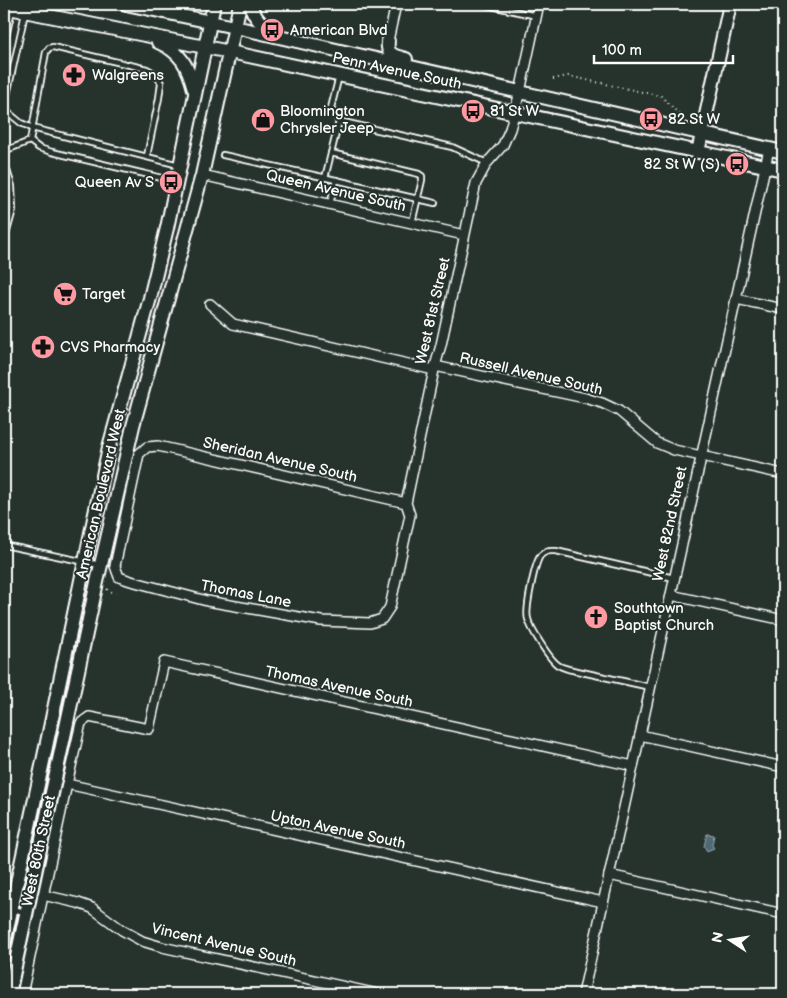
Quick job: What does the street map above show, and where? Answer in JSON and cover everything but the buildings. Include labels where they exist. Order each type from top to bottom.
[{"type":"main road","name":"Penn Avenue South","points":[[128,4],[783,152]]},
{"type":"main road","points":[[154,10],[181,4]]},
{"type":"main road","name":"American Boulevard West","points":[[4,943],[8,908],[42,766],[109,447],[167,228],[214,4]]},
{"type":"main road","name":"American Boulevard West","points":[[9,994],[101,565],[133,426],[202,175],[240,4]]},
{"type":"main road","points":[[250,4],[253,14],[279,37]]},
{"type":"main road","points":[[698,152],[730,4]]},
{"type":"main road","name":"Penn Avenue South","points":[[16,7],[783,170]]},
{"type":"main road","points":[[142,35],[168,46],[181,58],[190,72],[195,92]]},
{"type":"main road","points":[[388,41],[387,46],[391,55],[446,68],[486,85]]},
{"type":"main road","points":[[55,702],[71,705]]},
{"type":"street","points":[[388,41],[396,4]]},
{"type":"street","name":"West 81st Street","points":[[370,623],[382,618],[390,607],[410,515],[406,504],[476,183],[487,163],[503,145],[510,130],[539,4]]},
{"type":"street","name":"West 82nd Street","points":[[583,994],[769,149]]},
{"type":"street","name":"Queen Avenue South","points":[[202,175],[464,234]]},
{"type":"street","points":[[736,299],[783,308]]},
{"type":"street","name":"Russell Avenue South","points":[[210,304],[233,324],[602,403],[619,411],[657,443],[674,450],[783,474]]},
{"type":"street","name":"Sheridan Avenue South","points":[[119,577],[115,566],[139,454],[147,447],[158,446],[406,504]]},
{"type":"street","name":"Thomas Lane","points":[[119,577],[207,601],[321,621],[370,623]]},
{"type":"street","points":[[671,595],[783,620]]},
{"type":"street","name":"Thomas Avenue South","points":[[89,717],[149,729],[164,662],[633,766]]},
{"type":"street","name":"West 80th Street","points":[[22,994],[81,724],[89,717]]},
{"type":"street","points":[[640,735],[783,767]]},
{"type":"street","name":"Upton Avenue South","points":[[67,784],[603,902]]},
{"type":"street","points":[[609,875],[783,914]]},
{"type":"street","name":"Vincent Avenue South","points":[[43,895],[92,908],[122,930],[148,943],[378,994]]},
{"type":"lane","points":[[482,4],[498,5],[537,16]]},
{"type":"lane","points":[[4,45],[16,7]]},
{"type":"lane","points":[[16,7],[4,110],[21,123],[32,128],[180,165]]},
{"type":"lane","points":[[30,141],[46,52],[49,48],[53,47],[146,69],[156,74],[161,83],[147,156]]},
{"type":"lane","points":[[339,76],[331,108],[339,121],[452,148],[487,163]]},
{"type":"lane","points":[[325,178],[339,121]]},
{"type":"lane","points":[[4,150],[30,141]]},
{"type":"lane","points":[[30,141],[39,148],[52,152],[162,178],[177,178]]},
{"type":"lane","points":[[331,153],[422,176],[412,223]]},
{"type":"lane","points":[[223,155],[435,203]]},
{"type":"lane","points":[[4,161],[12,186],[13,210],[4,242]]},
{"type":"lane","points":[[330,204],[336,180]]},
{"type":"lane","points":[[4,545],[101,565]]},
{"type":"lane","points":[[650,687],[559,666],[553,660],[530,626],[527,618],[527,609],[537,563],[540,556],[547,551],[556,551],[674,578]]},
{"type":"lane","points":[[8,908],[26,912]]},
{"type":"path","points":[[553,79],[562,76],[575,77],[661,96],[684,119]]},
{"type":"path","points":[[107,588],[109,591],[116,593]]},
{"type":"water","points":[[707,834],[714,835],[712,845],[714,848],[707,851],[704,846]]},
{"type":"place","name":"American Blvd","points":[[272,30]]},
{"type":"place","name":"Walgreens","points":[[74,75]]},
{"type":"place","name":"81 St W","points":[[473,111]]},
{"type":"place","name":"82 St W","points":[[651,119]]},
{"type":"place","name":"Bloomington Chrysler Jeep","points":[[263,120]]},
{"type":"place","name":"82 St W (S)","points":[[737,164]]},
{"type":"place","name":"Queen Av S","points":[[171,182]]},
{"type":"place","name":"Target","points":[[65,294]]},
{"type":"place","name":"CVS Pharmacy","points":[[43,347]]},
{"type":"place","name":"Southtown Baptist Church","points":[[596,617]]}]
